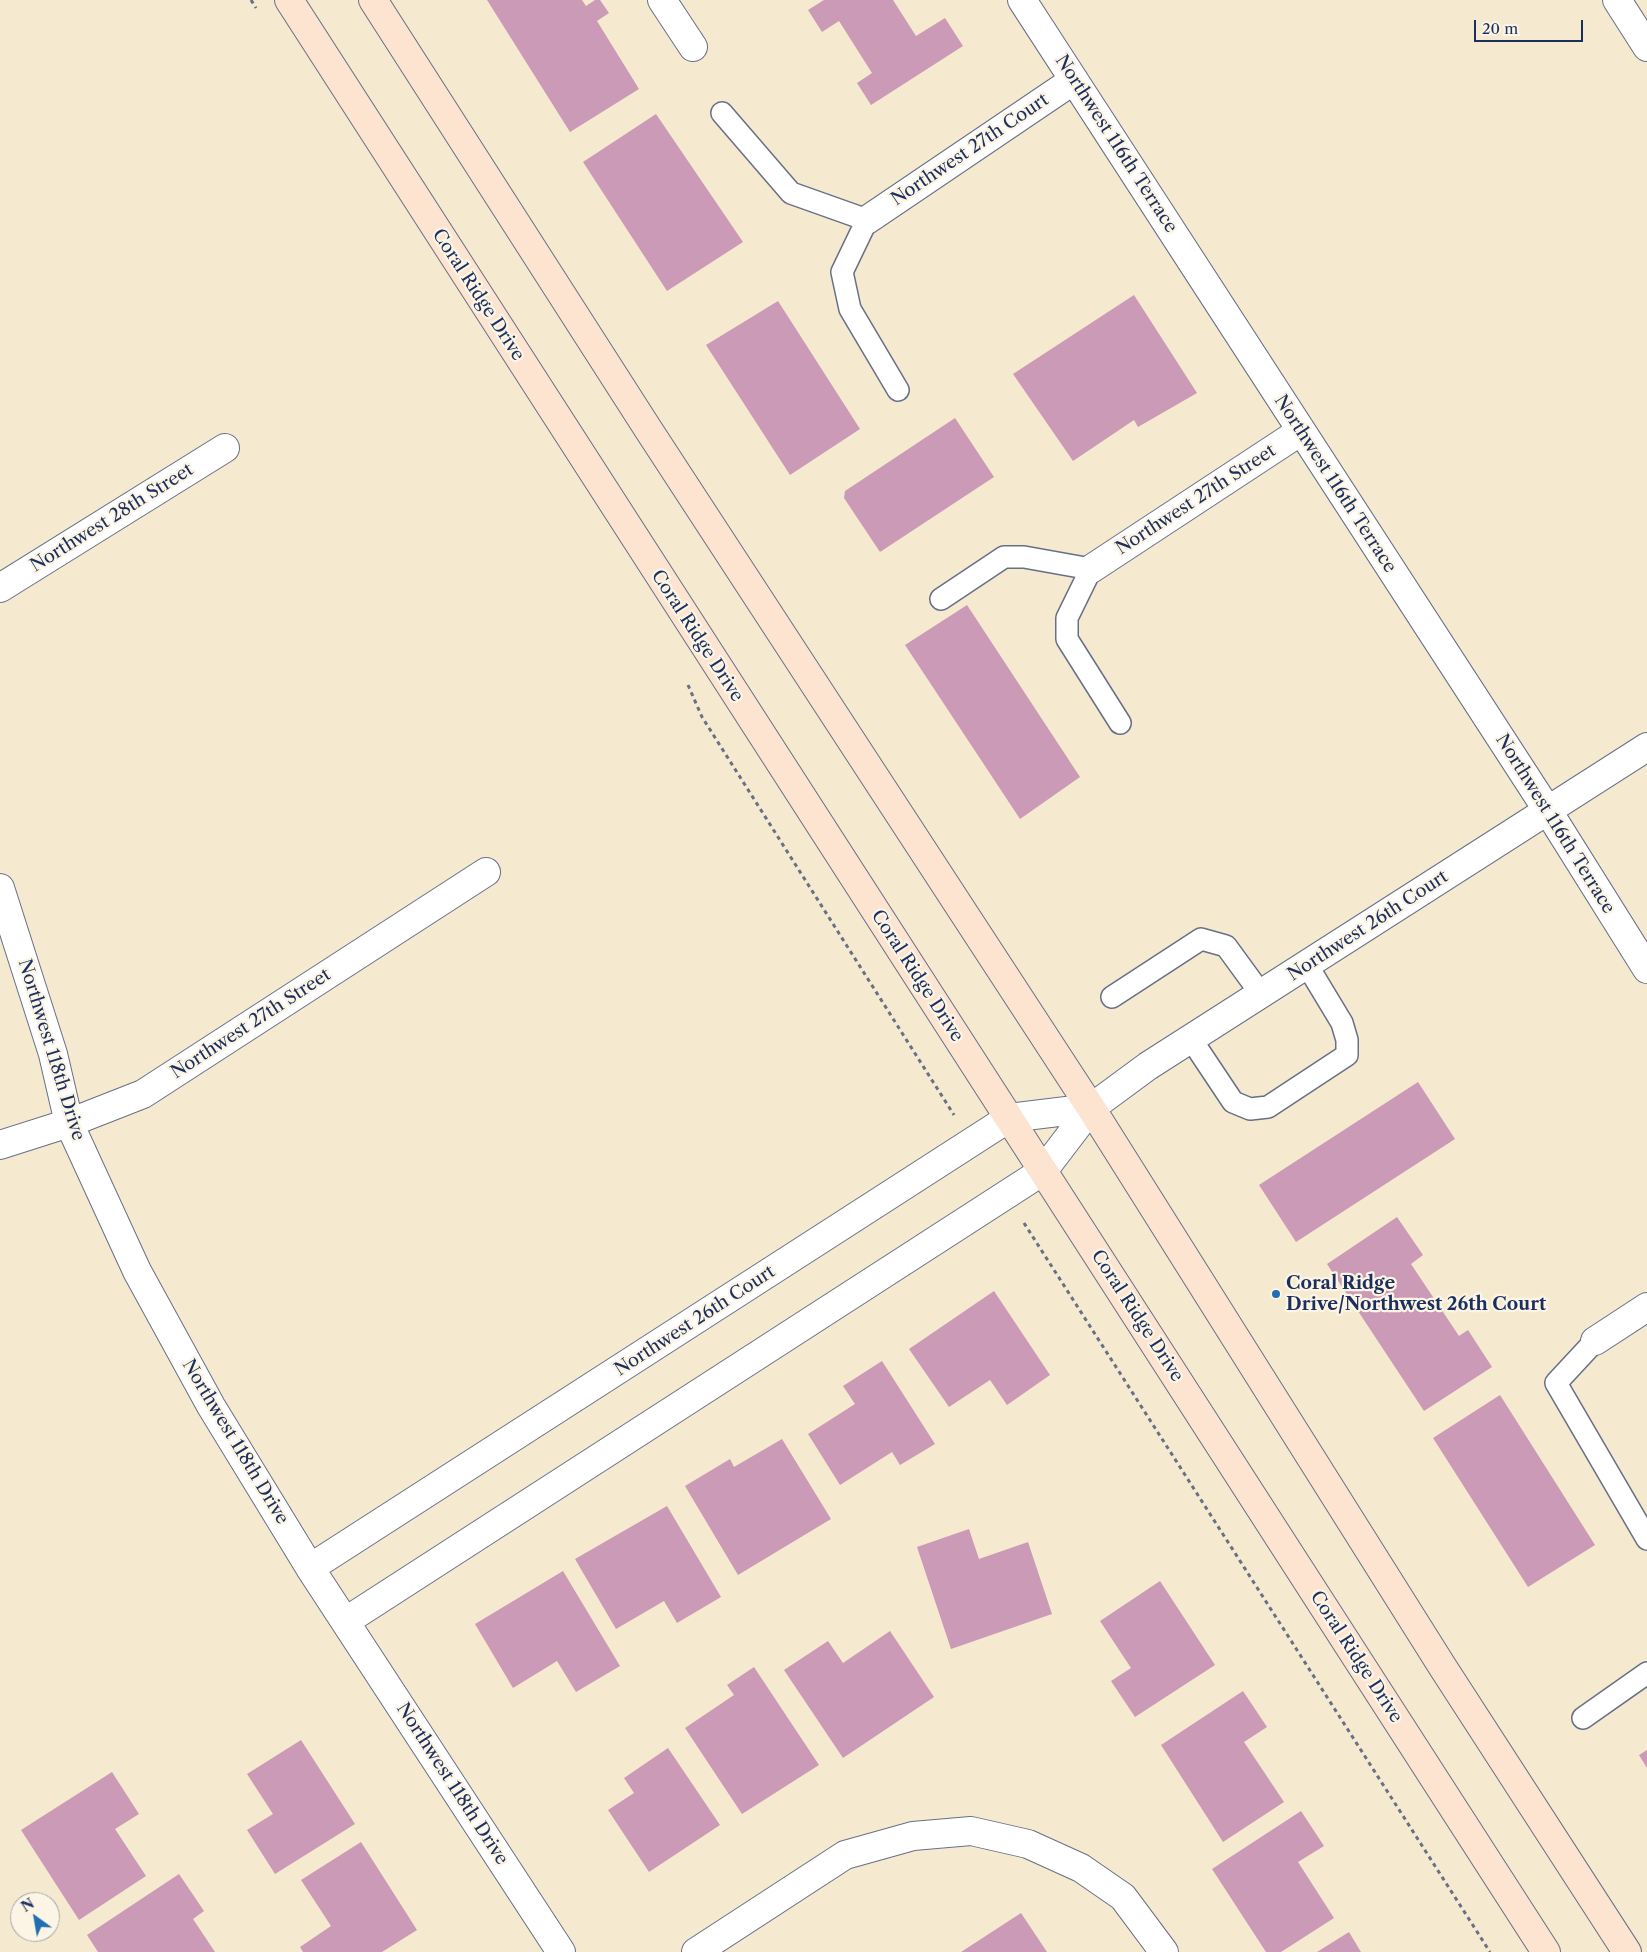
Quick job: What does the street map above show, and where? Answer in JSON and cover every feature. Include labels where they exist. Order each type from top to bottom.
[{"type":"main road","name":"Coral Ridge Drive","points":[[288,0],[1546,1952]]},
{"type":"main road","points":[[373,0],[648,429],[1092,1108],[1369,1552],[1627,1952]]},
{"type":"street","points":[[662,0],[693,47]]},
{"type":"street","name":"Northwest 116th Terrace","points":[[1022,0],[1548,811],[1647,969]]},
{"type":"street","points":[[1617,0],[1647,47]]},
{"type":"street","name":"Northwest 27th Court","points":[[867,220],[1074,80]]},
{"type":"street","name":"Northwest 27th Street","points":[[1091,569],[1301,431]]},
{"type":"street","name":"Northwest 28th Street","points":[[0,588],[224,448]]},
{"type":"street","name":"Northwest 26th Court","points":[[346,1621],[1043,1171],[1092,1108],[1148,1066],[1647,747]]},
{"type":"street","name":"Northwest 27th Street","points":[[0,1145],[69,1123],[143,1094],[486,872]]},
{"type":"street","name":"Northwest 118th Drive","points":[[0,888],[53,1054],[69,1123],[137,1271],[212,1406],[310,1568],[561,1952]]},
{"type":"street","name":"Northwest 26th Court","points":[[310,1568],[1009,1118],[1092,1108]]},
{"type":"street","points":[[1595,1341],[1647,1308]]},
{"type":"street","points":[[696,1952],[845,1855],[913,1836],[971,1831],[1028,1844],[1081,1868],[1123,1897],[1164,1952]]},
{"type":"lane","points":[[722,113],[791,193],[867,220],[842,272],[850,309],[898,390]]},
{"type":"lane","points":[[941,599],[1004,556],[1024,556],[1091,569],[1067,618],[1067,639],[1120,723]]},
{"type":"lane","points":[[1112,997],[1201,939],[1226,946],[1261,994]]},
{"type":"lane","points":[[1191,1039],[1233,1102],[1250,1109],[1268,1107],[1347,1055],[1347,1040],[1342,1023],[1306,965]]},
{"type":"lane","points":[[1595,1341],[1556,1383],[1647,1539]]},
{"type":"lane","points":[[1583,1718],[1647,1673]]},
{"type":"path","points":[[251,0],[257,8]]},
{"type":"path","points":[[686,676],[693,699],[702,717],[972,1143]]},
{"type":"path","points":[[1006,1195],[1490,1952]]},
{"type":"building","points":[[487,0],[582,0],[586,6],[595,0],[600,0],[609,13],[597,21],[639,89],[570,132]]},
{"type":"building","points":[[824,0],[893,0],[916,36],[945,18],[963,46],[871,105],[857,83],[872,73],[839,21],[822,32],[808,10]]},
{"type":"building","points":[[656,114],[743,242],[667,291],[583,162]]},
{"type":"building","points":[[1134,295],[1197,393],[1138,427],[1134,420],[1073,461],[1013,374]]},
{"type":"building","points":[[778,301],[860,429],[790,475],[706,345]]},
{"type":"building","points":[[955,418],[994,477],[880,552],[844,498],[845,491]]},
{"type":"building","points":[[967,605],[1080,777],[1020,819],[905,645]]},
{"type":"building","points":[[1418,1082],[1455,1139],[1296,1242],[1259,1185]]},
{"type":"building","points":[[1397,1217],[1423,1255],[1411,1264],[1459,1336],[1468,1330],[1492,1367],[1424,1411],[1327,1264]]},
{"type":"building","points":[[994,1291],[1050,1375],[1007,1405],[990,1380],[949,1407],[909,1349]]},
{"type":"building","points":[[882,1361],[935,1444],[900,1465],[892,1452],[840,1485],[808,1434],[855,1404],[843,1386]]},
{"type":"building","points":[[1500,1395],[1595,1545],[1528,1587],[1433,1438]]},
{"type":"building","points":[[782,1439],[831,1519],[738,1575],[685,1486],[730,1459],[734,1467]]},
{"type":"building","points":[[667,1506],[721,1597],[677,1623],[664,1601],[616,1629],[575,1559]]},
{"type":"building","points":[[969,1529],[979,1559],[1028,1542],[1052,1614],[951,1649],[917,1547]]},
{"type":"building","points":[[563,1571],[620,1666],[576,1692],[557,1661],[513,1688],[475,1624]]},
{"type":"building","points":[[1160,1581],[1215,1665],[1135,1717],[1111,1681],[1131,1668],[1100,1621]]},
{"type":"building","points":[[890,1631],[934,1697],[843,1758],[784,1670],[828,1641],[843,1663]]},
{"type":"building","points":[[754,1667],[819,1765],[742,1814],[685,1728],[734,1695],[727,1685]]},
{"type":"building","points":[[1243,1691],[1267,1727],[1244,1742],[1284,1802],[1223,1842],[1161,1745]]},
{"type":"building","points":[[301,1740],[355,1824],[275,1874],[247,1830],[273,1814],[247,1774]]},
{"type":"building","points":[[668,1748],[720,1825],[649,1872],[608,1810],[634,1793],[624,1778]]},
{"type":"building","points":[[1647,1750],[1647,1768],[1639,1755]]},
{"type":"building","points":[[112,1772],[139,1814],[115,1829],[146,1876],[79,1920],[21,1830]]},
{"type":"building","points":[[1301,1811],[1324,1846],[1298,1862],[1334,1918],[1281,1952],[1266,1952],[1212,1869]]},
{"type":"building","points":[[361,1842],[417,1930],[382,1952],[303,1952],[300,1947],[331,1926],[301,1880]]},
{"type":"building","points":[[179,1874],[204,1911],[193,1919],[215,1952],[98,1952],[87,1935]]},
{"type":"building","points":[[1021,1913],[1047,1952],[961,1952]]},
{"type":"building","points":[[1349,1932],[1361,1952],[1317,1952]]},
{"type":"place","name":"Coral Ridge Drive/Northwest 26th Court","points":[[1276,1294]]}]
